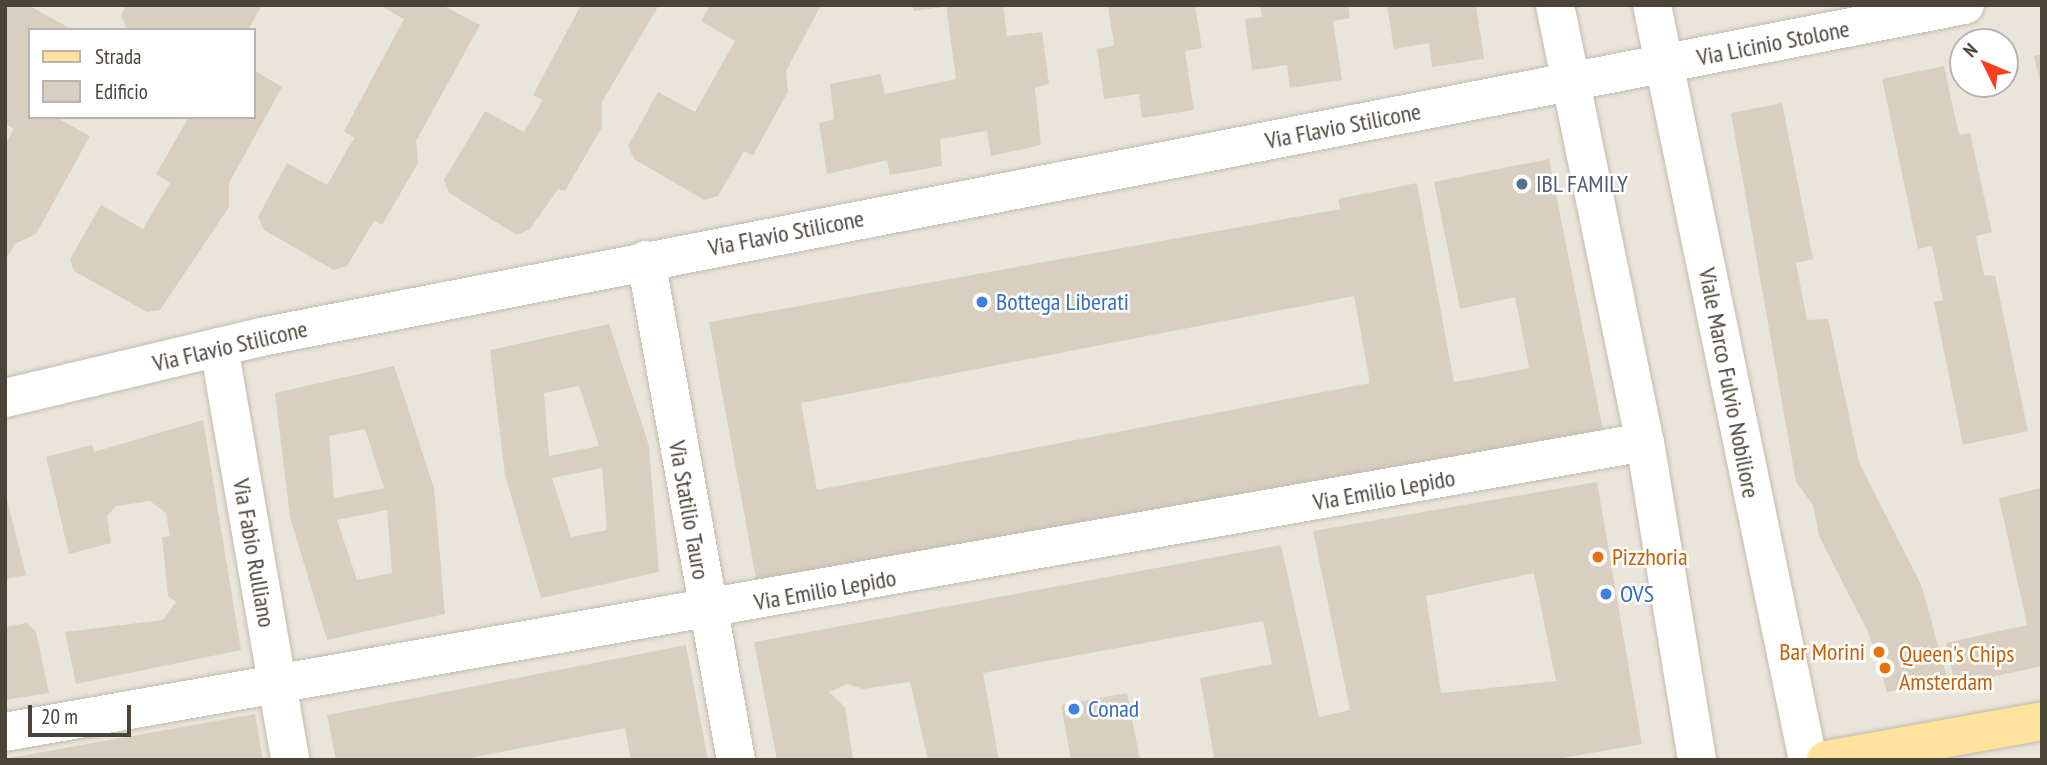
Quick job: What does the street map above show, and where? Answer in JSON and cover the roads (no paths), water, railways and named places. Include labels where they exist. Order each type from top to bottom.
[{"type":"main road","points":[[1826,760],[2042,721]]},
{"type":"street","points":[[1555,5],[1645,442],[1697,760]]},
{"type":"street","name":"Viale Marco Fulvio Nobiliore","points":[[1652,5],[1808,760]]},
{"type":"street","name":"Via Licinio Stolone","points":[[1569,83],[1965,5]]},
{"type":"street","name":"Via Flavio Stilicone","points":[[5,398],[219,347],[646,260],[1569,83]]},
{"type":"street","name":"Via Statilio Tauro","points":[[646,260],[706,611],[736,760]]},
{"type":"street","name":"Via Fabio Rulliano","points":[[219,347],[290,760]]},
{"type":"street","name":"Via Emilio Lepido","points":[[5,732],[706,611],[1645,442]]},
{"type":"place","name":"IBL FAMILY","points":[[1522,184]]},
{"type":"place","name":"Bottega Liberati","points":[[982,302]]},
{"type":"place","name":"Pizzhoria","points":[[1598,557]]},
{"type":"place","name":"OVS","points":[[1606,594]]},
{"type":"place","name":"Bar Morini","points":[[1879,652]]},
{"type":"place","name":"Queen's Chips Amsterdam","points":[[1885,668]]},
{"type":"place","name":"Conad","points":[[1074,709]]}]
